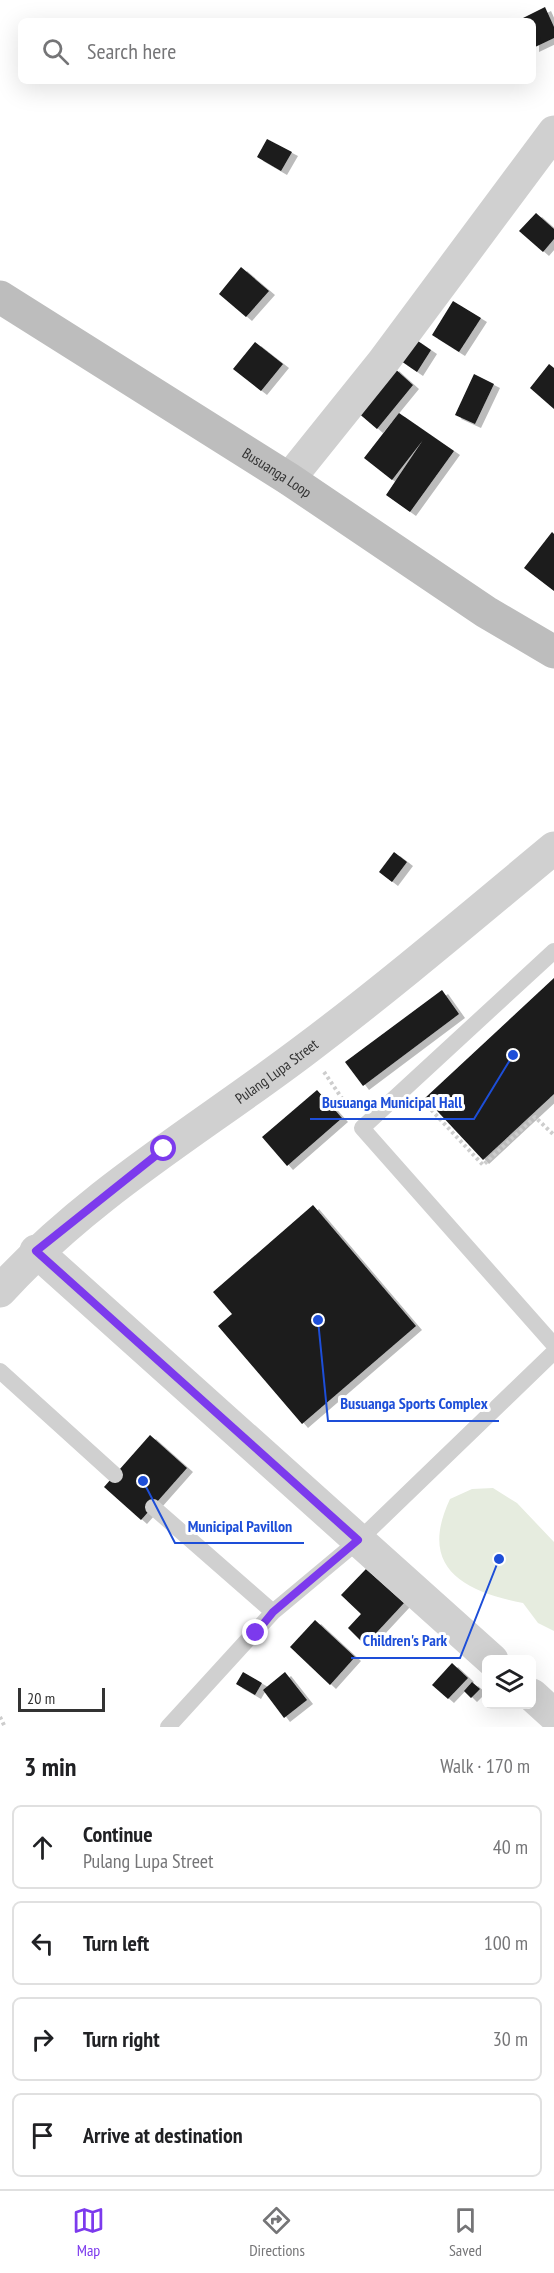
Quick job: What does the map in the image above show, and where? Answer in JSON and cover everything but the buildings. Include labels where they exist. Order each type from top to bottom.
[{"type":"main road","name":"Busuanga Loop","points":[[0,297],[289,478],[486,612],[554,652]]},
{"type":"street","points":[[289,478],[383,362],[554,132]]},
{"type":"street","name":"Pulang Lupa Street","points":[[0,1292],[36,1251],[164,1149],[306,1050],[554,848]]},
{"type":"street","points":[[36,1251],[487,1655]]},
{"type":"street","points":[[536,1699],[554,1715]]},
{"type":"lane","points":[[554,951],[362,1128],[554,1344]]},
{"type":"lane","points":[[168,1727],[273,1612],[358,1540],[554,1352]]},
{"type":"lane","points":[[0,1371],[115,1475]]},
{"type":"lane","points":[[153,1507],[273,1612]]},
{"type":"path","points":[[306,1050],[362,1128]]},
{"type":"path","points":[[417,1094],[483,1165],[535,1117],[554,1135]]},
{"type":"path","points":[[0,1717],[5,1727]]},
{"type":"shaded area","points":[[493,1488],[517,1503],[554,1542],[554,1631],[538,1623],[523,1603],[501,1598],[465,1583],[452,1572],[443,1559],[439,1542],[441,1522],[450,1499],[472,1489]]},
{"type":"place","name":"Busuanga Municipal Hall","points":[[513,1055]]},
{"type":"place","name":"Busuanga Sports Complex","points":[[318,1320]]},
{"type":"place","name":"Municipal Pavillon","points":[[143,1481]]},
{"type":"place","name":"Children's Park","points":[[499,1559]]},
{"type":"route","points":[[164,1149],[36,1251],[358,1540],[273,1612],[256,1633]]}]
